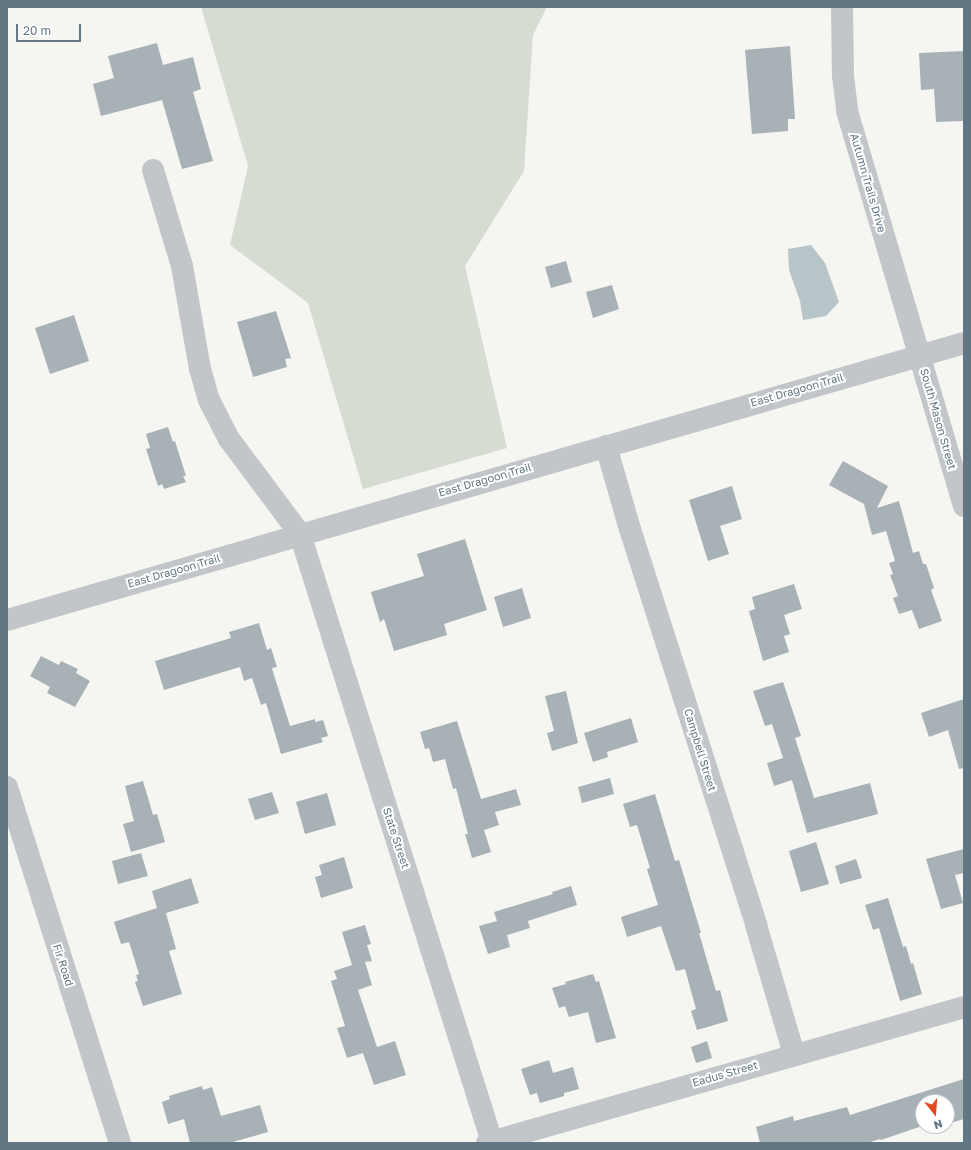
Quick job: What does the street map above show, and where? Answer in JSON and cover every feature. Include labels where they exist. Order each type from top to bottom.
[{"type":"street","name":"Autumn Trails Drive","points":[[842,7],[843,76],[847,111],[919,355]]},
{"type":"street","name":"State Street","points":[[154,170],[182,266],[200,369],[209,400],[229,439],[300,534],[489,1142]]},
{"type":"street","name":"East Dragoon Trail","points":[[7,620],[964,343]]},
{"type":"street","name":"South Mason Street","points":[[919,355],[964,506]]},
{"type":"street","name":"Campbell Street","points":[[606,446],[630,529],[756,924],[794,1054]]},
{"type":"street","name":"Fir Road","points":[[7,787],[120,1143]]},
{"type":"street","name":"Eadus Street","points":[[489,1142],[794,1054],[964,1007]]},
{"type":"shaded area","points":[[201,7],[547,7],[533,35],[524,171],[465,266],[507,448],[363,489],[308,303],[230,245],[248,166]]},
{"type":"shaded area","points":[[811,245],[825,263],[839,302],[826,316],[803,320],[800,301],[789,270],[788,249]]},
{"type":"building","points":[[157,43],[163,65],[193,57],[201,89],[193,92],[213,161],[182,169],[162,100],[101,116],[93,84],[114,78],[108,56]]},
{"type":"building","points":[[790,46],[795,119],[788,119],[788,131],[752,134],[745,50]]},
{"type":"building","points":[[964,51],[964,121],[936,122],[934,89],[921,90],[919,53]]},
{"type":"building","points":[[566,261],[572,282],[551,288],[545,267]]},
{"type":"building","points":[[612,285],[619,309],[593,318],[586,292]]},
{"type":"building","points":[[276,311],[291,358],[285,359],[287,367],[253,377],[237,322]]},
{"type":"building","points":[[74,315],[89,361],[50,374],[35,328]]},
{"type":"building","points":[[168,427],[173,442],[175,441],[186,476],[183,476],[186,482],[164,489],[162,484],[158,486],[146,449],[150,448],[146,434]]},
{"type":"building","points":[[843,461],[888,486],[877,508],[899,501],[913,553],[919,551],[923,564],[926,564],[934,588],[931,590],[942,621],[919,629],[912,610],[899,614],[893,598],[898,596],[890,575],[893,574],[889,563],[895,561],[886,531],[872,535],[864,504],[829,485]]},
{"type":"building","points":[[732,486],[742,519],[720,526],[729,554],[708,561],[689,500]]},
{"type":"building","points":[[465,539],[487,610],[444,624],[447,635],[394,651],[384,619],[380,622],[371,592],[424,576],[417,554]]},
{"type":"building","points":[[794,584],[802,609],[784,615],[790,634],[784,636],[789,652],[763,661],[749,611],[755,609],[752,597]]},
{"type":"building","points":[[522,588],[531,618],[503,627],[494,597]]},
{"type":"building","points":[[259,623],[267,650],[271,648],[277,667],[272,668],[290,726],[315,719],[315,722],[323,720],[328,736],[321,738],[323,742],[281,754],[266,703],[261,705],[252,678],[244,681],[240,667],[164,690],[155,661],[231,638],[229,632]]},
{"type":"building","points":[[41,656],[59,665],[61,661],[78,669],[76,673],[90,681],[75,707],[47,693],[50,687],[30,676]]},
{"type":"building","points":[[783,682],[801,736],[795,738],[814,798],[870,783],[878,814],[807,833],[792,780],[774,786],[767,763],[783,758],[772,724],[765,726],[753,691]]},
{"type":"building","points":[[566,691],[578,743],[552,751],[547,733],[554,731],[545,696]]},
{"type":"building","points":[[964,699],[964,768],[959,769],[948,730],[929,737],[921,713]]},
{"type":"building","points":[[631,718],[638,742],[607,752],[608,757],[593,762],[584,733]]},
{"type":"building","points":[[457,721],[481,799],[516,789],[521,805],[495,812],[499,825],[484,830],[491,852],[472,858],[465,834],[468,834],[456,788],[453,789],[445,759],[433,762],[429,748],[425,749],[420,732]]},
{"type":"building","points":[[610,778],[614,794],[582,803],[578,787]]},
{"type":"building","points":[[143,781],[153,815],[157,814],[165,842],[131,852],[123,824],[134,821],[125,786]]},
{"type":"building","points":[[272,792],[279,813],[255,820],[248,799]]},
{"type":"building","points":[[327,793],[336,825],[305,834],[296,802]]},
{"type":"building","points":[[655,794],[675,861],[679,860],[701,933],[699,933],[716,991],[720,990],[728,1021],[697,1030],[691,1011],[696,1009],[685,969],[676,971],[661,926],[627,937],[621,917],[658,905],[647,869],[650,868],[637,825],[630,827],[623,804]]},
{"type":"building","points":[[816,842],[829,884],[801,892],[789,851]]},
{"type":"building","points":[[964,849],[964,873],[955,875],[963,903],[941,909],[926,859]]},
{"type":"building","points":[[141,853],[148,876],[118,884],[112,861]]},
{"type":"building","points":[[344,857],[353,888],[321,898],[315,877],[322,875],[319,865]]},
{"type":"building","points":[[856,859],[862,878],[840,884],[835,866]]},
{"type":"building","points":[[191,878],[199,903],[166,913],[176,949],[169,951],[182,994],[143,1006],[135,982],[138,981],[136,975],[139,974],[129,942],[121,944],[114,922],[157,908],[152,891]]},
{"type":"building","points":[[571,886],[577,905],[528,921],[530,928],[507,935],[510,947],[488,954],[479,926],[497,921],[494,912],[553,894],[552,892]]},
{"type":"building","points":[[888,898],[903,947],[906,946],[911,964],[913,963],[922,994],[900,1001],[879,928],[873,930],[865,905]]},
{"type":"building","points":[[365,925],[371,944],[367,945],[372,961],[365,962],[372,985],[358,990],[377,1047],[395,1041],[406,1075],[374,1085],[363,1053],[347,1058],[337,1028],[345,1026],[331,981],[337,979],[334,971],[352,965],[342,932]]},
{"type":"building","points":[[593,974],[596,982],[599,981],[616,1038],[596,1043],[588,1012],[569,1017],[565,1006],[559,1008],[552,988],[566,984],[565,982]]},
{"type":"building","points":[[707,1041],[712,1058],[696,1063],[691,1047]]},
{"type":"building","points":[[549,1060],[553,1073],[573,1067],[579,1089],[564,1093],[564,1096],[540,1103],[537,1093],[530,1095],[521,1069]]},
{"type":"building","points":[[964,1079],[964,1119],[955,1122],[955,1094],[916,1094]]},
{"type":"building","points":[[202,1086],[203,1090],[212,1087],[221,1116],[260,1105],[268,1132],[229,1143],[190,1143],[184,1119],[168,1124],[162,1102],[170,1099],[169,1096]]},
{"type":"building","points":[[915,1094],[915,1128],[881,1140],[867,1143],[760,1143],[756,1127],[793,1116],[794,1121],[847,1107],[850,1115]]}]
